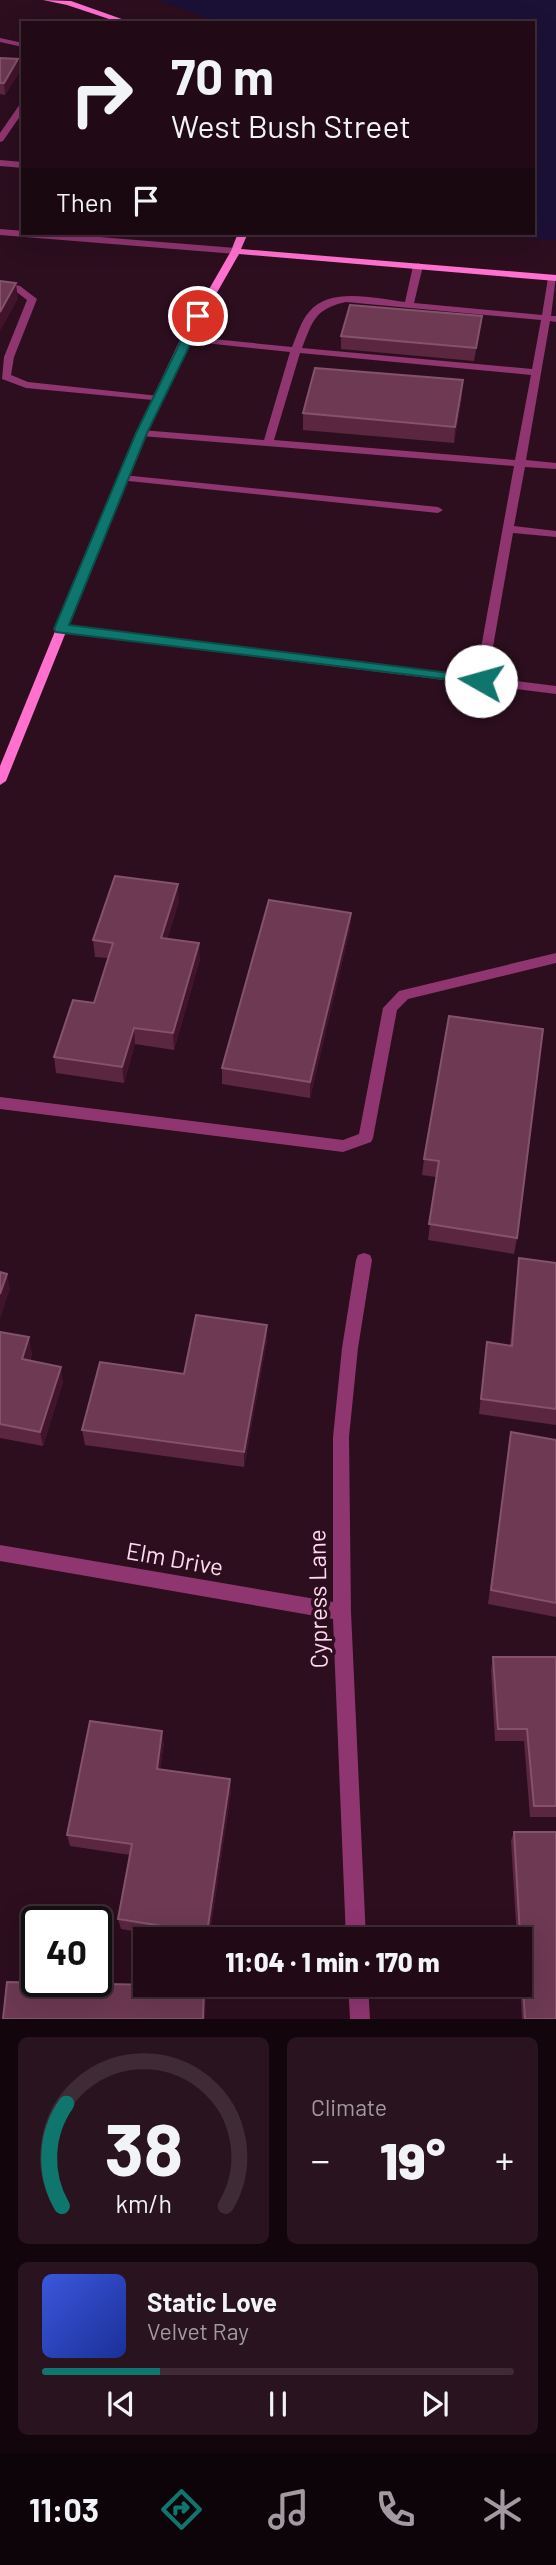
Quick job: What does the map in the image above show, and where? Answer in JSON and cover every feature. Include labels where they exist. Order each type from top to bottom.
[{"type":"main road","points":[[47,0],[68,3],[123,21]]},
{"type":"main road","points":[[0,781],[141,433],[186,338],[236,251],[242,235]]},
{"type":"main road","points":[[236,251],[554,278]]},
{"type":"street","points":[[0,40],[21,45]]},
{"type":"street","points":[[0,139],[21,109]]},
{"type":"street","points":[[0,163],[21,165]]},
{"type":"street","points":[[0,232],[21,234]]},
{"type":"street","points":[[37,235],[236,251]]},
{"type":"street","points":[[409,305],[418,266]]},
{"type":"street","points":[[481,681],[534,372],[550,318],[554,278]]},
{"type":"street","points":[[0,285],[17,288],[32,299],[28,317],[5,362],[6,377],[26,385],[159,399]]},
{"type":"street","points":[[268,442],[296,350],[312,312],[323,303],[346,299],[550,318]]},
{"type":"street","points":[[186,338],[534,372]]},
{"type":"street","points":[[141,433],[556,466]]},
{"type":"street","points":[[123,478],[438,510]]},
{"type":"street","points":[[508,529],[556,534]]},
{"type":"street","points":[[61,629],[556,690]]},
{"type":"street","points":[[0,1103],[343,1146],[366,1138],[390,1008],[404,995],[556,958]]},
{"type":"street","name":"Cypress Lane","points":[[355,1927],[342,1612],[341,1437],[350,1348],[364,1260]]},
{"type":"street","name":"Elm Drive","points":[[0,1553],[342,1612]]},
{"type":"street","points":[[358,1997],[359,2019]]},
{"type":"shaded area","points":[[159,0],[556,0],[556,240],[485,235],[535,235],[535,21],[215,21]]},
{"type":"building","points":[[0,58],[18,59],[4,83],[0,83]]},
{"type":"building","points":[[0,281],[16,283],[0,312]]},
{"type":"building","points":[[350,305],[482,316],[476,348],[341,336]]},
{"type":"building","points":[[315,368],[463,380],[455,427],[303,413]]},
{"type":"building","points":[[115,876],[178,884],[161,938],[199,943],[173,1033],[134,1028],[122,1067],[54,1057],[73,1000],[94,1003],[113,943],[93,940]]},
{"type":"building","points":[[269,900],[351,913],[310,1082],[222,1068]]},
{"type":"building","points":[[449,1016],[543,1029],[517,1238],[429,1224],[439,1161],[424,1159]]},
{"type":"building","points":[[519,1258],[556,1263],[556,1409],[481,1399],[487,1342],[512,1346]]},
{"type":"building","points":[[0,1272],[7,1274],[0,1294]]},
{"type":"building","points":[[196,1315],[267,1325],[244,1452],[82,1430],[100,1362],[184,1374]]},
{"type":"building","points":[[0,1332],[29,1337],[22,1359],[61,1367],[40,1432],[0,1424]]},
{"type":"building","points":[[511,1432],[556,1440],[556,1603],[491,1590]]},
{"type":"building","points":[[493,1657],[556,1657],[556,1806],[534,1806],[527,1729],[498,1729]]},
{"type":"building","points":[[90,1721],[162,1731],[157,1769],[230,1779],[208,1927],[169,1927],[118,1919],[132,1844],[67,1835]]},
{"type":"building","points":[[514,1832],[556,1832],[556,2019],[525,2019],[524,1997],[532,1997],[532,1927],[520,1927]]},
{"type":"building","points":[[7,1982],[21,1982],[21,1997],[112,1997],[112,1984],[133,1985],[133,1997],[204,1997],[203,2019],[3,2019]]},
{"type":"route","points":[[198,316],[141,433],[61,629],[481,681]]}]
